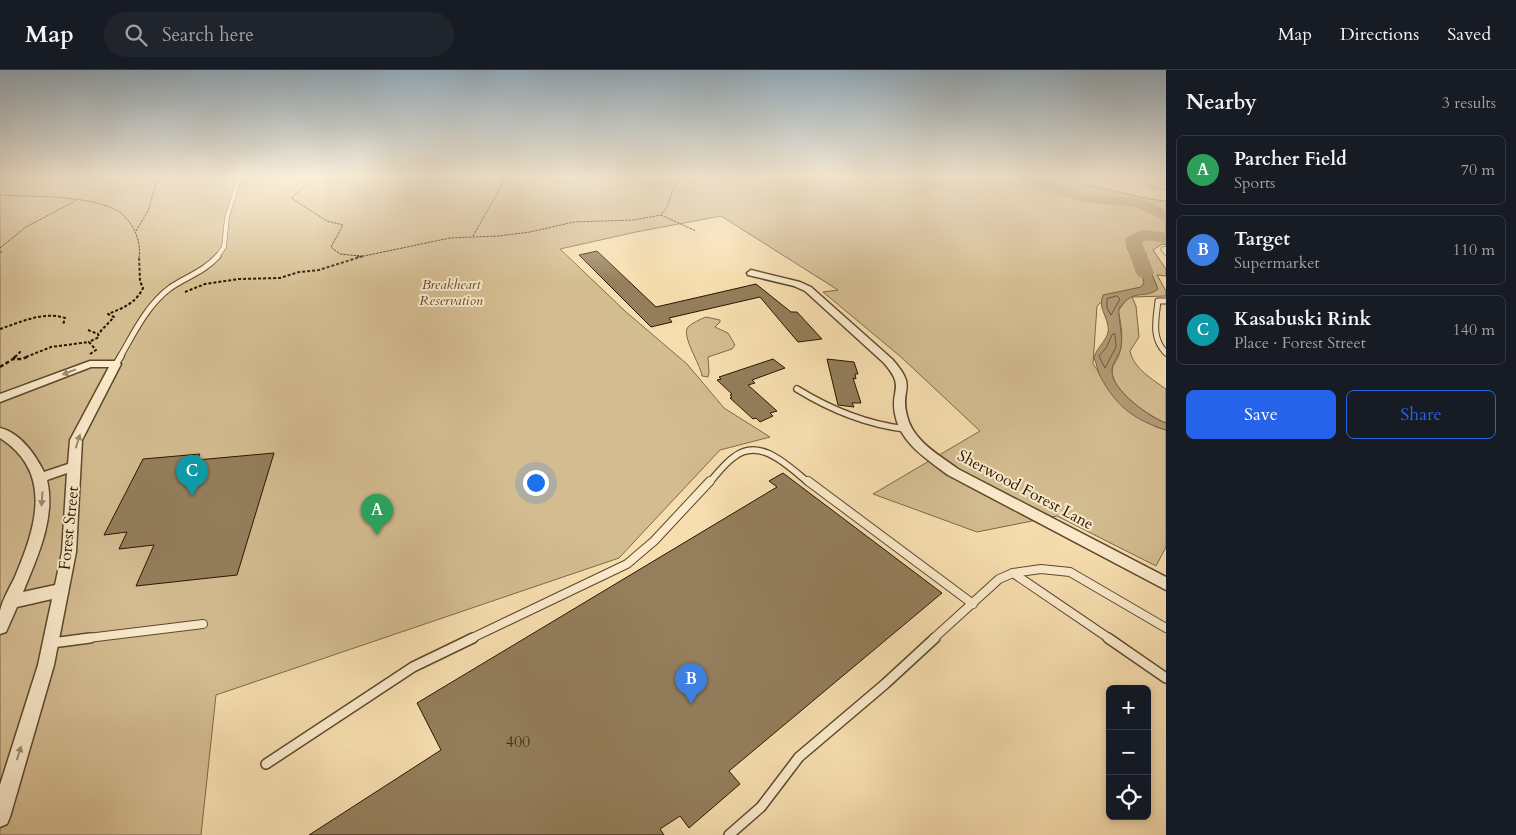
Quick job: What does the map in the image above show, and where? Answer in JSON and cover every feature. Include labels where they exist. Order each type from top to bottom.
[{"type":"street","points":[[751,273],[797,284],[808,289],[888,361],[899,374],[903,385],[900,413],[905,429]]},
{"type":"street","points":[[0,398],[90,364],[116,364]]},
{"type":"street","name":"Forest Street","points":[[0,817],[46,665],[69,552],[76,440],[116,364]]},
{"type":"street","name":"Sherwood Forest Lane","points":[[905,429],[923,450],[953,472],[1166,584]]},
{"type":"street","name":"Forest Street","points":[[0,432],[14,440],[28,456],[39,478],[42,490],[39,527],[0,627]]},
{"type":"street","name":"Forest Street","points":[[39,478],[73,467]]},
{"type":"street","name":"Forest Street","points":[[11,602],[60,590]]},
{"type":"lane","points":[[116,364],[139,324],[163,295],[180,281],[208,264],[221,252],[226,238],[226,219],[228,212]]},
{"type":"lane","points":[[1166,248],[1163,249],[1166,253]]},
{"type":"lane","points":[[1166,301],[1158,301],[1154,334],[1159,347],[1166,354]]},
{"type":"lane","points":[[797,388],[836,412],[877,425],[905,429]]},
{"type":"lane","points":[[266,764],[413,667],[627,564],[654,541],[733,457],[750,449],[761,450],[772,456],[973,604]]},
{"type":"lane","points":[[729,835],[761,807],[799,756],[885,684],[999,578],[1013,573],[1048,569],[1070,572],[1166,628]]},
{"type":"lane","points":[[1013,573],[1166,678]]},
{"type":"lane","points":[[50,643],[203,624]]},
{"type":"path","points":[[1,249],[28,226],[52,212]]},
{"type":"path","points":[[13,359],[22,359],[51,347],[89,342],[100,337],[98,334],[114,317],[108,314],[138,300],[143,288],[140,281],[139,254],[141,251],[136,231],[118,212]]},
{"type":"path","points":[[136,231],[148,212]]},
{"type":"path","points":[[313,212],[327,220],[343,225],[330,247],[340,254],[362,256]]},
{"type":"path","points":[[472,237],[487,212]]},
{"type":"path","points":[[661,215],[663,212]]},
{"type":"path","points":[[163,295],[188,291],[205,284],[239,279],[280,278],[299,272],[318,270],[362,256],[450,238],[530,232],[574,222],[634,220],[661,215],[696,231]]},
{"type":"path","points":[[0,329],[31,319],[56,314],[64,318],[63,325]]},
{"type":"path","points":[[88,330],[98,334]]},
{"type":"path","points":[[85,357],[96,350],[89,342]]},
{"type":"path","points":[[0,367],[13,359],[22,350]]},
{"type":"green space","name":"Breakheart Reservation","points":[[0,212],[1166,212],[1166,245],[1162,244],[1153,250],[1166,269],[1166,276],[1157,275],[1166,291],[1166,296],[1132,297],[1136,306],[1139,337],[1130,351],[1139,368],[1166,389],[1166,423],[1133,402],[1118,387],[1114,379],[1112,369],[1120,352],[1122,340],[1118,311],[1127,299],[1108,296],[1097,306],[1093,364],[1117,398],[1156,427],[1166,430],[1166,547],[1156,566],[1057,516],[977,532],[873,494],[980,431],[901,357],[823,292],[838,290],[721,216],[560,249],[625,311],[687,364],[724,408],[770,437],[720,450],[619,558],[216,695],[201,835],[0,835]]},
{"type":"green space","points":[[706,317],[720,320],[715,327],[728,333],[735,345],[732,349],[708,357],[708,377],[702,376],[687,337],[688,327]]},
{"type":"water","points":[[1134,241],[1146,253],[1146,260],[1158,289],[1148,294],[1130,298],[1119,308],[1121,347],[1112,372],[1118,387],[1125,395],[1142,409],[1166,423],[1166,430],[1144,422],[1119,404],[1100,376],[1094,358],[1108,330],[1101,303],[1103,295],[1141,287],[1144,283],[1127,247],[1130,242]]},
{"type":"building","points":[[597,251],[656,307],[756,284],[791,312],[797,312],[822,339],[798,342],[760,297],[669,318],[672,322],[651,327],[579,255]]},
{"type":"building","points":[[773,359],[785,368],[752,380],[755,383],[748,385],[777,411],[770,413],[773,416],[760,422],[756,418],[753,419],[730,398],[732,394],[717,380],[721,379],[719,377]]},
{"type":"building","points":[[827,359],[854,362],[858,374],[855,374],[856,379],[853,378],[861,403],[852,403],[854,407],[838,405]]},
{"type":"building","points":[[274,453],[237,575],[136,586],[154,545],[119,549],[127,532],[104,535],[143,459],[200,454],[197,460]]},
{"type":"building","points":[[783,473],[942,593],[729,771],[740,784],[689,828],[680,816],[660,829],[664,835],[309,835],[441,750],[417,703],[777,487],[769,481]]},
{"type":"waterway","points":[[1157,212],[1166,216]]},
{"type":"waterway","points":[[1145,273],[1133,241],[1143,235],[1166,238]]},
{"type":"place","name":"Kasabuski Rink","points":[[192,496]]},
{"type":"place","name":"Parcher Field","points":[[377,535]]},
{"type":"place","name":"Target","points":[[691,704]]}]
